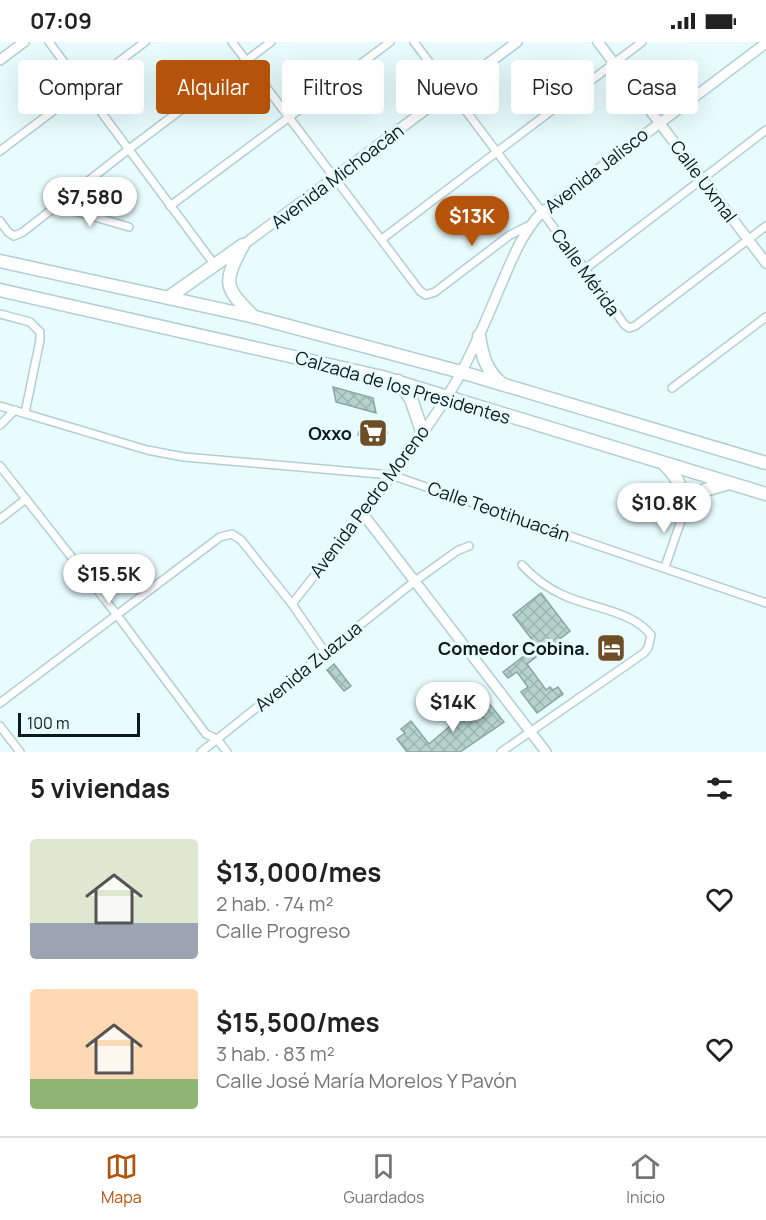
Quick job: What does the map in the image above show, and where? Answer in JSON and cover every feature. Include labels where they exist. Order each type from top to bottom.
[{"type":"highway","points":[[169,297],[243,245]]},
{"type":"highway","points":[[243,245],[229,273],[229,284],[232,293],[255,317]]},
{"type":"highway","name":"Calzada de los Presidentes","points":[[0,261],[255,317],[461,372],[766,463]]},
{"type":"highway","name":"Calzada de los Presidentes","points":[[0,290],[398,381],[766,494]]},
{"type":"highway","points":[[479,336],[485,363],[495,379],[503,385]]},
{"type":"highway","points":[[398,381],[411,399],[422,431]]},
{"type":"highway","points":[[663,464],[675,474],[682,486],[686,509]]},
{"type":"highway","points":[[686,509],[705,490],[730,483]]},
{"type":"street","points":[[0,60],[24,42]]},
{"type":"street","points":[[49,42],[63,60]]},
{"type":"street","points":[[121,60],[145,42]]},
{"type":"street","points":[[232,42],[245,60]]},
{"type":"street","points":[[247,60],[271,42]]},
{"type":"street","points":[[170,206],[390,42]]},
{"type":"street","name":"Calle Mérida","points":[[414,42],[428,60]]},
{"type":"street","name":"Avenida Michoacán","points":[[493,60],[517,42]]},
{"type":"street","name":"Calle Uxmal","points":[[598,42],[612,60]]},
{"type":"street","points":[[618,60],[642,42]]},
{"type":"street","name":"Avenida Jalisco","points":[[461,372],[528,226],[542,212],[660,121],[766,43]]},
{"type":"street","points":[[382,239],[606,69]]},
{"type":"street","points":[[270,92],[420,291],[426,295],[435,292],[510,235],[528,226]]},
{"type":"street","points":[[0,151],[49,114]]},
{"type":"street","points":[[103,114],[214,264]]},
{"type":"street","points":[[0,221],[14,236],[23,232],[176,114]]},
{"type":"street","name":"Avenida Michoacán","points":[[243,245],[420,114]]},
{"type":"street","name":"Calle Mérida","points":[[469,114],[629,328],[635,326],[748,239]]},
{"type":"street","name":"Calle Uxmal","points":[[654,114],[766,263]]},
{"type":"street","points":[[585,269],[766,130]]},
{"type":"street","points":[[57,206],[129,227]]},
{"type":"street","points":[[748,239],[766,226]]},
{"type":"street","points":[[0,314],[30,322],[40,332],[25,413]]},
{"type":"street","points":[[672,388],[766,317]]},
{"type":"street","name":"Avenida Pedro Moreno","points":[[292,604],[363,514],[446,397],[461,372]]},
{"type":"street","name":"Calle Teotihuacán","points":[[0,406],[147,450],[184,457],[391,475],[766,603]]},
{"type":"street","points":[[0,425],[15,410]]},
{"type":"street","points":[[0,466],[117,615],[206,734],[217,739],[227,752]]},
{"type":"street","points":[[0,519],[26,499]]},
{"type":"street","points":[[665,567],[686,509]]},
{"type":"street","points":[[363,514],[546,752]]},
{"type":"street","points":[[0,703],[220,537],[232,534],[241,540],[292,604],[326,652]]},
{"type":"street","name":"Avenida Zuazua","points":[[201,752],[415,581],[457,551],[469,546]]},
{"type":"street","points":[[501,752],[648,648],[651,635],[640,625],[623,617],[564,596],[533,577],[522,565]]},
{"type":"street","points":[[0,726],[20,752]]},
{"type":"building","points":[[333,387],[373,398],[376,413],[336,402]]},
{"type":"building","name":"Oxxo","points":[[361,425],[387,432],[385,441],[358,435]]},
{"type":"building","points":[[541,593],[570,631],[527,664],[546,690],[550,687],[553,690],[558,687],[563,694],[537,713],[521,692],[528,687],[517,672],[508,678],[503,672],[537,646],[513,615]]},
{"type":"building","points":[[334,664],[351,686],[344,691],[327,670]]},
{"type":"building","points":[[484,697],[504,722],[460,752],[407,752],[397,739],[405,733],[401,729],[411,721],[429,744],[463,715],[470,723],[479,715],[477,712],[481,708],[477,703]]},
{"type":"place","name":"Oxxo","points":[[373,433]]},
{"type":"place","name":"Comedor Cobina.","points":[[611,648]]}]
